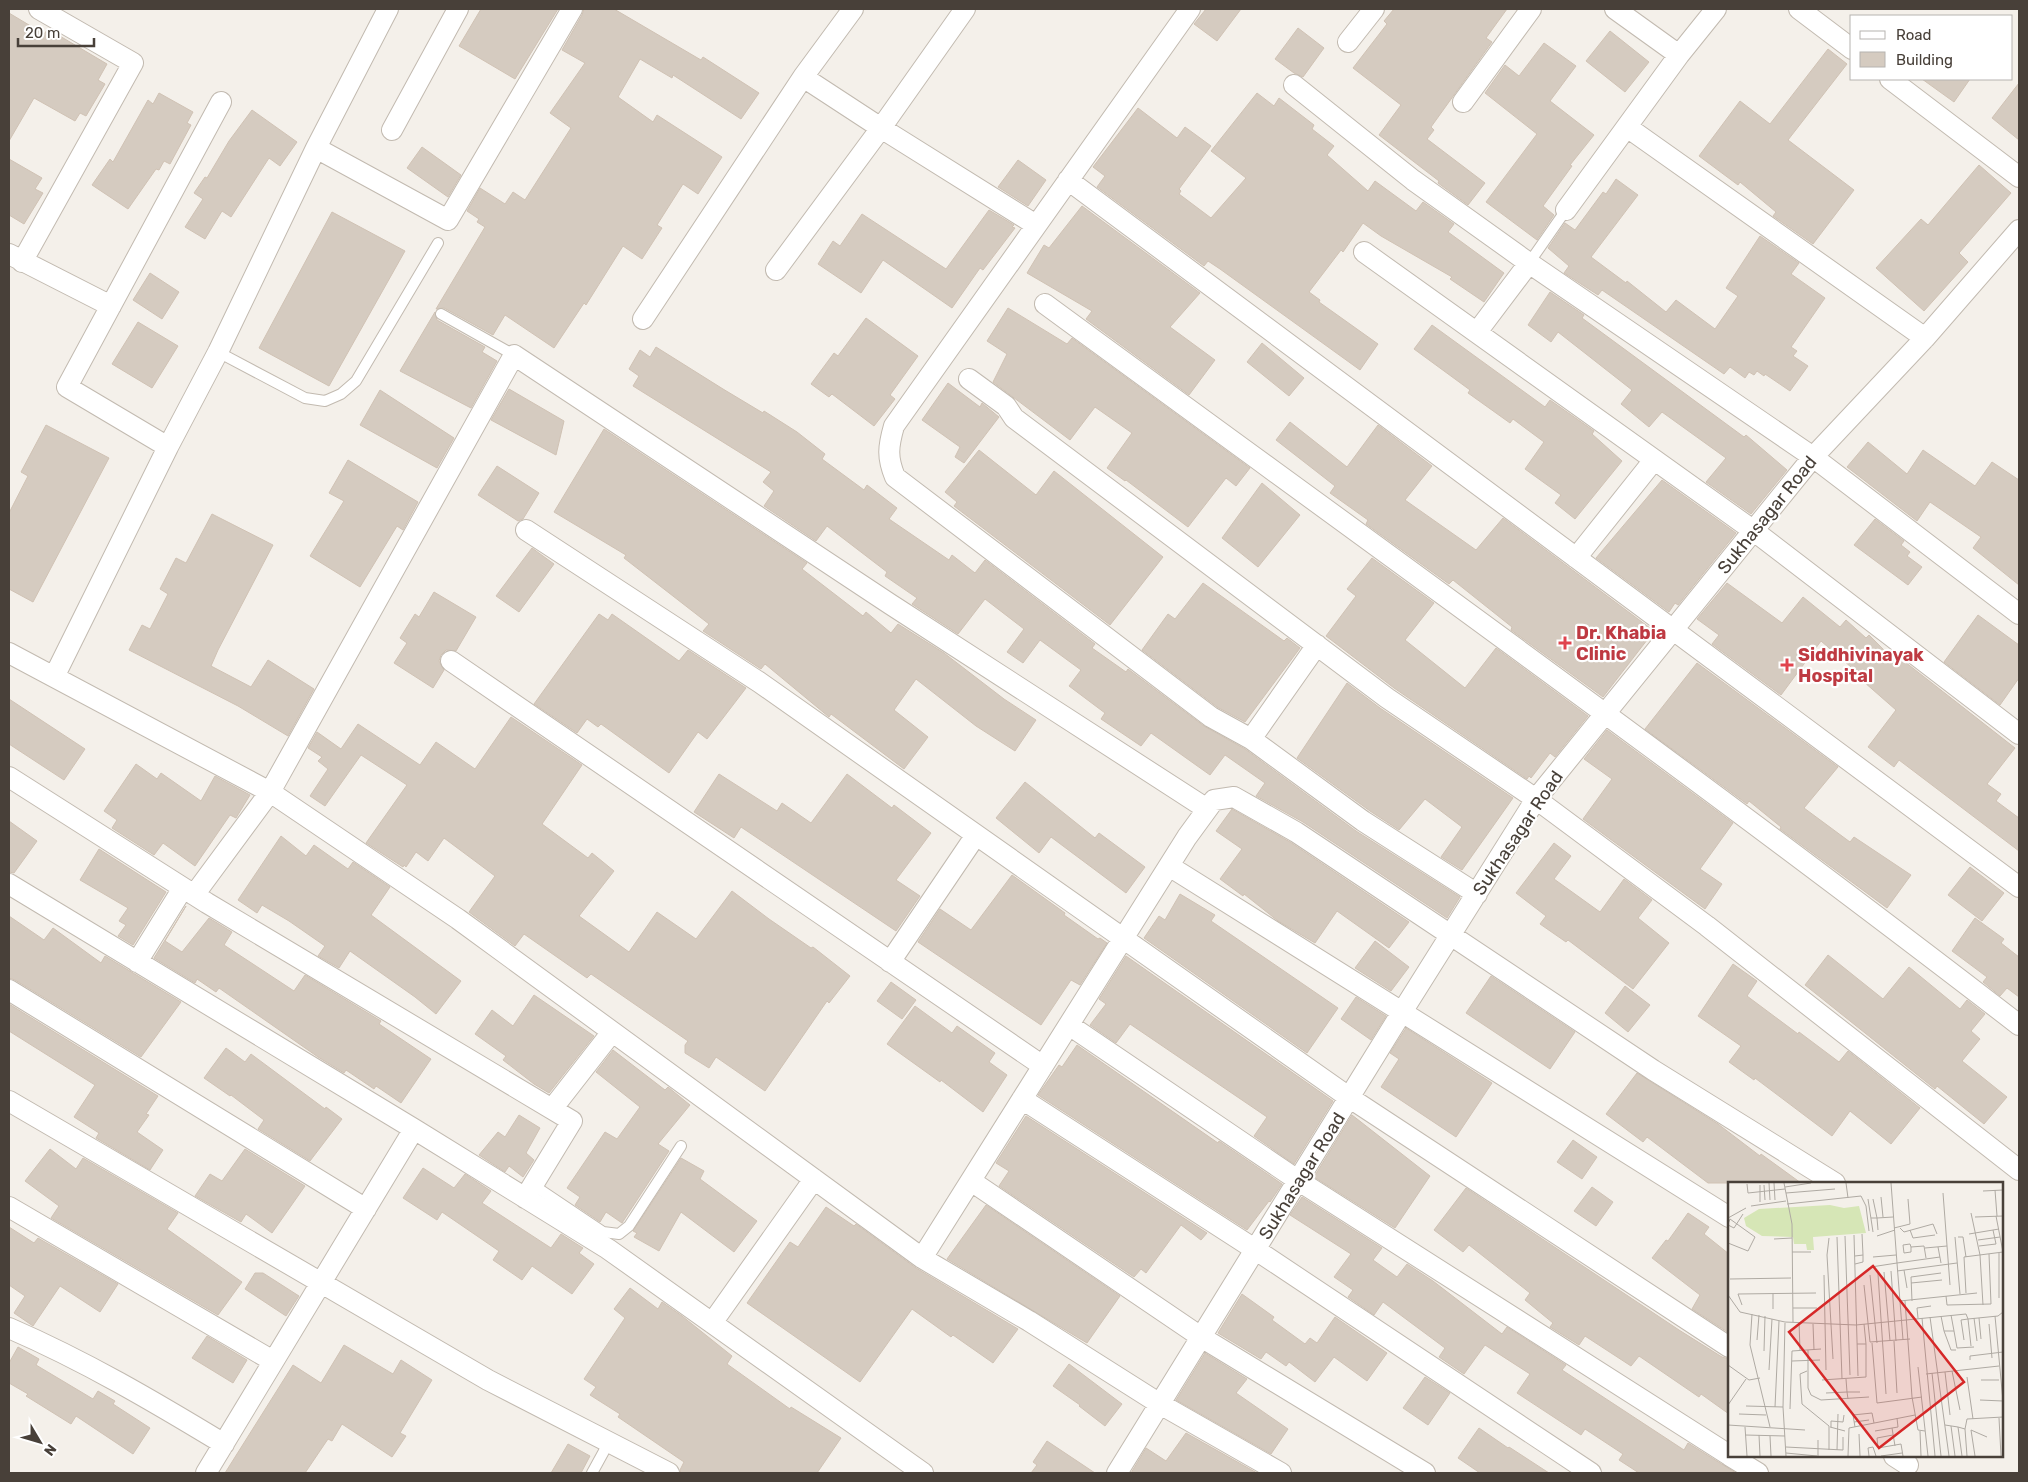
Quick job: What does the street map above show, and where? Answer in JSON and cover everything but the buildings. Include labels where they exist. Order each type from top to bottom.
[{"type":"street","points":[[39,9],[133,63],[15,258],[111,306]]},
{"type":"street","points":[[54,677],[168,447],[218,352],[316,148],[388,9]]},
{"type":"street","points":[[392,130],[458,9]]},
{"type":"street","points":[[316,148],[448,220],[572,9]]},
{"type":"street","points":[[643,319],[804,77],[853,9]]},
{"type":"street","points":[[776,270],[881,128],[965,9]]},
{"type":"street","points":[[1190,9],[894,426],[888,444],[889,462],[895,477],[1212,717],[1251,739],[1363,821],[1477,894]]},
{"type":"street","points":[[1348,42],[1374,9]]},
{"type":"street","points":[[1463,102],[1531,9]]},
{"type":"street","points":[[1615,9],[1679,55]]},
{"type":"street","points":[[1566,210],[1679,55],[1716,9]]},
{"type":"street","points":[[1799,9],[1850,47]]},
{"type":"street","points":[[804,77],[881,128],[1036,225]]},
{"type":"street","points":[[1891,80],[2019,178]]},
{"type":"street","points":[[1294,85],[1412,180],[1529,263],[1813,457],[2019,614]]},
{"type":"street","points":[[168,447],[67,387],[221,102]]},
{"type":"street","points":[[1627,127],[1925,338]]},
{"type":"street","points":[[1068,180],[2019,887]]},
{"type":"street","name":"Sukhasagar Road","points":[[1117,1473],[1536,799],[1813,457],[1925,338],[2019,230]]},
{"type":"street","points":[[1364,252],[1754,531],[2019,734]]},
{"type":"street","points":[[1477,332],[1529,263]]},
{"type":"street","points":[[1045,304],[1605,714],[2019,1025]]},
{"type":"street","points":[[137,962],[188,891],[270,792],[514,355],[890,604],[1207,809]]},
{"type":"street","points":[[969,379],[1006,406],[1014,418],[1386,698],[1536,799],[1715,932],[2019,1170]]},
{"type":"street","points":[[1576,558],[1654,460]]},
{"type":"street","points":[[526,530],[759,682],[1350,1098],[1728,1346]]},
{"type":"street","points":[[1251,739],[1317,646]]},
{"type":"street","points":[[9,653],[270,792],[458,919],[922,1258],[1029,1321],[1160,1404],[1281,1473]]},
{"type":"street","points":[[451,662],[1043,1066]]},
{"type":"street","points":[[9,777],[188,891],[572,1121],[529,1192]]},
{"type":"street","points":[[922,1258],[1169,866],[1207,809],[1214,800],[1234,797],[1261,811],[1653,1070],[1833,1182]]},
{"type":"street","points":[[890,962],[976,835]]},
{"type":"street","points":[[1169,866],[1728,1217]]},
{"type":"street","points":[[9,884],[414,1129],[529,1192],[923,1473]]},
{"type":"street","points":[[9,990],[366,1209]]},
{"type":"street","points":[[1069,1025],[1298,1181],[1728,1455]]},
{"type":"street","points":[[552,1109],[612,1032]]},
{"type":"street","points":[[1022,1099],[1256,1250],[1591,1473]]},
{"type":"street","points":[[9,1101],[488,1380],[669,1473]]},
{"type":"street","points":[[206,1473],[414,1129]]},
{"type":"street","points":[[712,1323],[814,1179]]},
{"type":"street","points":[[971,1181],[1201,1337],[1423,1473]]},
{"type":"street","points":[[9,1207],[273,1362]]},
{"type":"street","points":[[9,1328],[52,1347],[121,1382],[224,1444]]},
{"type":"street","points":[[1732,1457],[1758,1473]]},
{"type":"lane","points":[[1529,263],[1566,210]]},
{"type":"lane","points":[[218,352],[304,398],[325,401],[341,394],[356,381],[438,243]]},
{"type":"lane","points":[[441,314],[514,355]]},
{"type":"lane","points":[[529,1192],[603,1232],[619,1234],[630,1226],[681,1146]]},
{"type":"lane","points":[[592,1473],[609,1442]]},
{"type":"place","name":"Dr. Khabia Clinic","points":[[1565,643]]},
{"type":"place","name":"Siddhivinayak Hospital","points":[[1787,665]]}]
